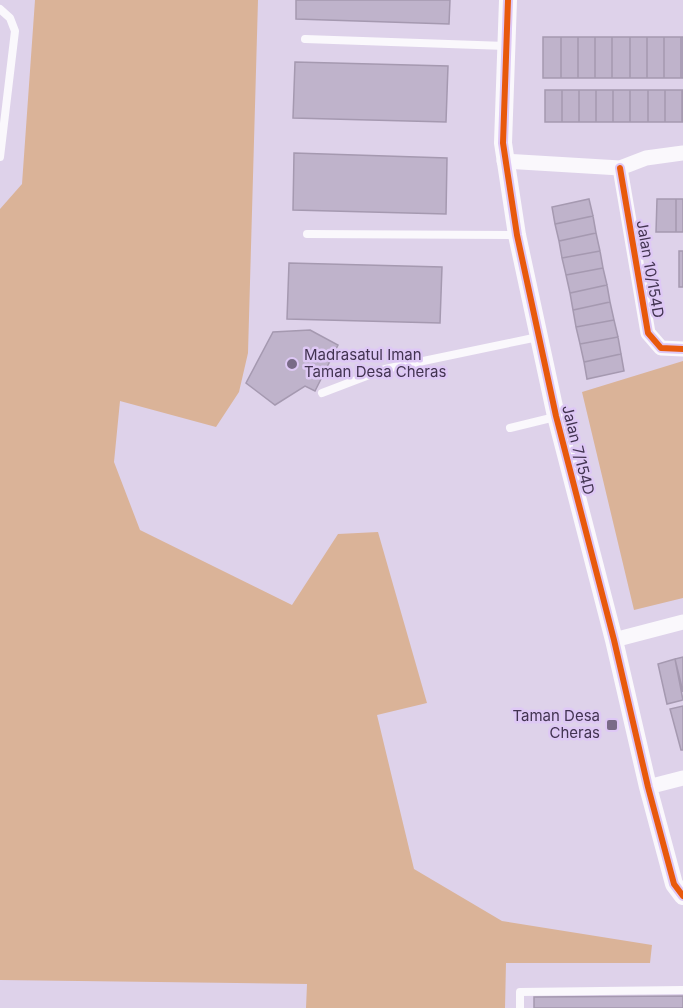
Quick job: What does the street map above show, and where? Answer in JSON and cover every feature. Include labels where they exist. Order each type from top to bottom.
[{"type":"street","name":"Jalan 7/154D","points":[[508,0],[504,160],[517,235],[556,416],[614,640],[648,787],[674,884],[683,896]]},
{"type":"street","points":[[504,160],[620,168],[646,158],[683,153]]},
{"type":"street","name":"Jalan 10/154D","points":[[620,168],[648,333],[661,348],[683,349]]},
{"type":"street","points":[[614,640],[683,622]]},
{"type":"street","points":[[648,787],[683,778]]},
{"type":"lane","points":[[0,9],[10,18],[15,31],[0,157]]},
{"type":"lane","points":[[305,39],[506,46]]},
{"type":"lane","points":[[307,234],[517,235]]},
{"type":"lane","points":[[322,393],[385,369],[538,337]]},
{"type":"lane","points":[[510,429],[556,416]]},
{"type":"lane","points":[[520,1008],[520,992],[683,990]]},
{"type":"shaded area","points":[[35,0],[258,0],[248,353],[239,392],[216,427],[120,401],[114,462],[140,530],[292,605],[338,534],[378,532],[427,703],[377,715],[414,869],[502,921],[652,945],[650,963],[506,963],[505,1008],[306,1008],[307,984],[0,980],[0,209],[22,184]]},
{"type":"shaded area","points":[[683,361],[683,598],[634,610],[582,392]]},
{"type":"building","points":[[296,0],[450,0],[449,24],[296,19]]},
{"type":"building","points":[[543,37],[561,37],[561,78],[543,78]]},
{"type":"building","points":[[561,37],[578,37],[578,78],[561,78]]},
{"type":"building","points":[[578,37],[595,37],[595,78],[578,78]]},
{"type":"building","points":[[595,37],[612,37],[612,78],[595,78]]},
{"type":"building","points":[[612,37],[630,37],[630,78],[612,78]]},
{"type":"building","points":[[630,37],[647,37],[647,78],[630,78]]},
{"type":"building","points":[[647,37],[664,37],[664,78],[647,78]]},
{"type":"building","points":[[664,37],[681,37],[681,78],[664,78]]},
{"type":"building","points":[[681,37],[683,37],[683,78],[681,78]]},
{"type":"building","points":[[295,62],[448,66],[446,122],[293,118]]},
{"type":"building","points":[[545,90],[562,90],[562,122],[545,122]]},
{"type":"building","points":[[562,90],[579,90],[579,122],[562,122]]},
{"type":"building","points":[[579,90],[596,90],[596,122],[579,122]]},
{"type":"building","points":[[596,90],[613,90],[613,122],[596,122]]},
{"type":"building","points":[[613,90],[630,90],[630,122],[613,122]]},
{"type":"building","points":[[630,90],[648,90],[648,122],[630,122]]},
{"type":"building","points":[[648,90],[665,90],[665,122],[648,122]]},
{"type":"building","points":[[665,90],[682,90],[682,122],[665,122]]},
{"type":"building","points":[[683,90],[683,122],[682,122]]},
{"type":"building","points":[[294,153],[447,158],[446,214],[293,210]]},
{"type":"building","points":[[589,199],[593,216],[555,224],[552,207]]},
{"type":"building","points":[[657,199],[676,199],[676,232],[656,232]]},
{"type":"building","points":[[676,199],[683,199],[683,232],[676,232]]},
{"type":"building","points":[[593,216],[596,233],[559,241],[555,224]]},
{"type":"building","points":[[596,233],[600,251],[562,258],[559,241]]},
{"type":"building","points":[[600,251],[603,268],[566,275],[562,258]]},
{"type":"building","points":[[679,251],[683,251],[683,287],[679,287]]},
{"type":"building","points":[[289,263],[442,267],[440,323],[287,319]]},
{"type":"building","points":[[603,268],[607,285],[570,293],[566,275]]},
{"type":"building","points":[[607,285],[610,302],[573,310],[570,293]]},
{"type":"building","points":[[610,302],[614,320],[576,327],[573,310]]},
{"type":"building","points":[[614,320],[618,337],[580,344],[576,327]]},
{"type":"building","name":"Madrasatul Iman Taman Desa Cheras","points":[[310,330],[338,345],[315,391],[305,386],[275,405],[246,383],[273,332]]},
{"type":"building","points":[[618,337],[621,354],[584,362],[580,344]]},
{"type":"building","points":[[621,354],[624,371],[587,379],[584,362]]},
{"type":"building","points":[[683,657],[683,692],[675,659]]},
{"type":"building","points":[[675,659],[683,700],[667,704],[658,664]]},
{"type":"building","points":[[683,706],[683,750],[681,750],[670,709]]},
{"type":"building","points":[[683,996],[683,1008],[534,1008],[534,997]]},
{"type":"cycle path","points":[[508,0],[503,143],[517,235],[556,416],[614,640],[648,787],[674,884],[683,896]]},
{"type":"cycle path","points":[[620,168],[648,333],[661,348],[683,349]]},
{"type":"place","name":"Madrasatul Iman Taman Desa Cheras","points":[[292,364]]},
{"type":"place","name":"Taman Desa Cheras","points":[[612,725]]}]
